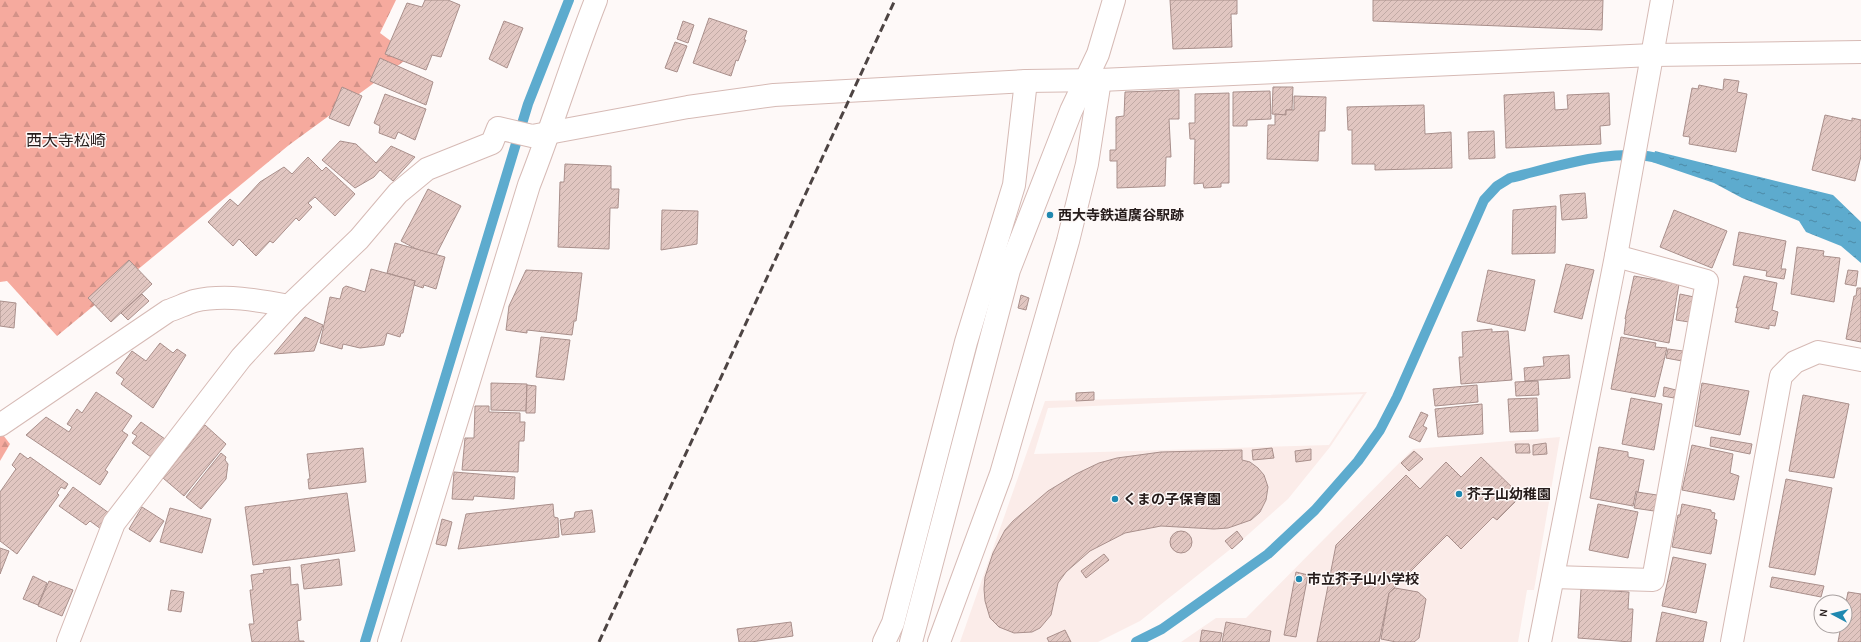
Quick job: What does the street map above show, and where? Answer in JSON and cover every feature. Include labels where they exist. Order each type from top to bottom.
[{"type":"street","points":[[390,642],[529,185],[540,134],[574,56],[596,0]]},
{"type":"street","points":[[939,642],[1001,474],[1068,241],[1087,164],[1093,80],[1098,54],[1114,0]]},
{"type":"street","points":[[1540,642],[1633,169],[1662,0]]},
{"type":"street","points":[[68,642],[114,523],[241,358],[289,306],[360,239],[398,193],[427,168],[492,143],[498,128],[507,131],[540,134],[688,107],[774,96],[1026,81],[1093,80],[1653,55],[1861,52]]},
{"type":"street","points":[[911,642],[1009,270],[1071,111],[1093,80]]},
{"type":"street","points":[[884,642],[893,623],[966,342],[1014,185],[1026,81]]},
{"type":"street","points":[[1553,576],[1653,580],[1707,281],[1616,256]]},
{"type":"street","points":[[0,425],[168,311],[194,301],[224,298],[256,300],[289,306]]},
{"type":"street","points":[[1732,642],[1781,376],[1795,362],[1818,352],[1861,360]]},
{"type":"shaded area","points":[[1367,392],[1330,447],[1288,499],[1242,540],[1140,621],[1098,642],[960,642],[1045,401]],"holes":[[[1363,394],[1329,445],[1034,454],[1048,408]],[[1242,450],[1242,460],[1251,462],[1258,468],[1264,475],[1268,487],[1266,500],[1260,512],[1251,520],[1228,528],[1214,529],[1161,526],[1125,533],[1090,551],[1066,572],[1058,583],[1051,615],[1040,628],[1032,632],[1014,633],[999,627],[990,618],[985,601],[984,589],[993,553],[1005,530],[1048,491],[1076,474],[1099,463],[1117,458],[1161,452]]]},
{"type":"shaded area","name":"芥子山幼稚園","points":[[1560,437],[1534,590],[1527,590],[1518,642],[1181,642],[1216,618],[1246,618],[1413,449]]},
{"type":"green space","points":[[0,0],[396,0],[380,33],[411,56],[289,145],[57,336],[7,281],[0,282]]},
{"type":"green space","points":[[0,431],[10,444],[0,461]]},
{"type":"water","points":[[1655,151],[1833,195],[1861,222],[1861,263],[1841,246],[1806,232],[1799,221],[1742,198],[1714,183],[1652,162]]},
{"type":"building","points":[[425,0],[448,0],[460,5],[441,57],[432,55],[426,70],[385,54],[407,3],[422,7]]},
{"type":"building","points":[[1170,0],[1237,0],[1237,14],[1231,14],[1232,47],[1173,49]]},
{"type":"building","points":[[1373,0],[1603,0],[1602,30],[1373,21]]},
{"type":"building","points":[[709,18],[747,31],[744,40],[746,40],[738,61],[736,60],[731,76],[693,63]]},
{"type":"building","points":[[504,21],[523,28],[507,68],[489,59]]},
{"type":"building","points":[[683,21],[694,25],[688,43],[677,39]]},
{"type":"building","points":[[675,42],[687,46],[677,72],[665,68]]},
{"type":"building","points":[[380,58],[433,82],[426,105],[370,81]]},
{"type":"building","points":[[1724,79],[1739,81],[1737,92],[1747,94],[1736,152],[1689,144],[1690,137],[1683,136],[1692,88],[1698,89],[1699,85],[1723,90]]},
{"type":"building","points":[[342,87],[362,96],[349,126],[329,118]]},
{"type":"building","points":[[1273,87],[1293,87],[1292,110],[1286,110],[1286,115],[1272,114]]},
{"type":"building","points":[[1179,90],[1179,119],[1169,119],[1171,157],[1166,157],[1165,186],[1117,188],[1117,161],[1110,161],[1110,150],[1116,150],[1116,117],[1124,116],[1125,92]]},
{"type":"building","points":[[1270,91],[1271,119],[1247,120],[1247,126],[1233,126],[1233,92]]},
{"type":"building","points":[[1554,92],[1555,110],[1568,109],[1567,95],[1609,93],[1610,125],[1600,126],[1601,144],[1506,148],[1504,95]]},
{"type":"building","points":[[1229,93],[1229,183],[1221,183],[1221,187],[1204,188],[1203,183],[1194,184],[1195,139],[1190,139],[1189,123],[1195,123],[1195,94]]},
{"type":"building","points":[[385,94],[426,109],[415,140],[398,132],[395,139],[379,133],[380,126],[374,123]]},
{"type":"building","points":[[1294,96],[1326,97],[1325,131],[1319,131],[1318,161],[1267,159],[1268,125],[1275,125],[1275,114],[1286,115],[1286,110],[1294,110]]},
{"type":"building","points":[[1424,105],[1425,134],[1451,132],[1452,168],[1375,170],[1375,164],[1352,164],[1352,130],[1348,130],[1347,107]]},
{"type":"building","points":[[1825,115],[1852,121],[1852,118],[1861,120],[1861,156],[1855,181],[1812,170]]},
{"type":"building","points":[[1494,131],[1495,158],[1469,159],[1468,132]]},
{"type":"building","points":[[340,141],[356,144],[376,163],[391,146],[415,157],[393,181],[380,170],[374,177],[355,188],[322,160]]},
{"type":"building","points":[[308,157],[322,171],[326,167],[355,194],[335,216],[315,197],[308,203],[312,207],[299,221],[296,218],[273,243],[270,241],[256,256],[239,239],[233,246],[208,222],[230,199],[238,206],[260,182],[284,167],[292,174]]},
{"type":"building","points":[[565,164],[611,166],[611,189],[619,189],[618,208],[610,208],[609,249],[558,247],[560,182],[564,182]]},
{"type":"building","points":[[428,189],[461,206],[436,255],[418,250],[401,241]]},
{"type":"building","points":[[1585,193],[1587,218],[1562,220],[1560,195]]},
{"type":"building","points":[[1556,206],[1555,253],[1512,254],[1513,210]]},
{"type":"building","points":[[662,210],[698,211],[697,244],[661,250]]},
{"type":"building","points":[[1674,210],[1727,231],[1712,268],[1660,247]]},
{"type":"building","points":[[1739,232],[1786,241],[1781,269],[1786,269],[1784,279],[1766,276],[1767,271],[1733,265]]},
{"type":"building","points":[[395,243],[445,257],[436,289],[424,285],[423,288],[414,285],[415,281],[387,273]]},
{"type":"building","points":[[1797,247],[1824,251],[1823,256],[1840,258],[1834,302],[1791,294]]},
{"type":"building","points":[[129,260],[152,284],[111,322],[88,298]]},
{"type":"building","points":[[1566,264],[1594,270],[1582,319],[1554,312]]},
{"type":"building","points":[[371,269],[415,281],[403,333],[401,333],[400,337],[387,333],[384,345],[360,348],[343,344],[342,349],[320,343],[330,297],[340,299],[343,288],[346,286],[365,292]]},
{"type":"building","points":[[526,270],[582,273],[576,321],[574,321],[572,335],[527,330],[527,333],[506,330],[509,306]]},
{"type":"building","points":[[1488,270],[1535,280],[1525,331],[1477,321]]},
{"type":"building","points":[[1848,270],[1858,271],[1856,286],[1845,284]]},
{"type":"building","points":[[1634,276],[1679,284],[1669,343],[1624,334],[1625,319]]},
{"type":"building","points":[[1744,276],[1777,283],[1772,310],[1778,312],[1775,326],[1769,325],[1769,329],[1735,322],[1738,307],[1736,308]]},
{"type":"building","points":[[1857,288],[1861,288],[1861,342],[1846,339],[1854,296],[1856,296]]},
{"type":"building","points":[[142,294],[149,301],[128,320],[121,313]]},
{"type":"building","points":[[1680,294],[1694,297],[1689,322],[1676,320]]},
{"type":"building","points":[[1021,295],[1029,298],[1026,310],[1018,308]]},
{"type":"building","points":[[0,301],[16,303],[14,328],[0,326]]},
{"type":"building","points":[[305,317],[323,325],[314,351],[274,354]]},
{"type":"building","points":[[1492,329],[1492,332],[1508,331],[1512,380],[1461,384],[1459,357],[1463,357],[1462,332]]},
{"type":"building","points":[[541,337],[570,340],[564,380],[536,377]]},
{"type":"building","points":[[1621,337],[1656,343],[1655,347],[1667,348],[1655,397],[1611,389]]},
{"type":"building","points":[[160,343],[173,353],[177,349],[186,355],[153,408],[121,384],[124,379],[116,373],[132,351],[146,361]]},
{"type":"building","points":[[1668,349],[1683,351],[1682,361],[1666,358]]},
{"type":"building","points":[[1569,355],[1570,378],[1525,381],[1524,368],[1544,366],[1543,357]]},
{"type":"building","points":[[1538,381],[1539,395],[1516,396],[1515,382]]},
{"type":"building","points":[[491,383],[527,384],[526,411],[491,410]]},
{"type":"building","points":[[1702,383],[1749,391],[1740,435],[1695,426]]},
{"type":"building","points":[[527,385],[536,386],[535,413],[526,413]]},
{"type":"building","points":[[1477,385],[1478,402],[1435,406],[1433,389]]},
{"type":"building","points":[[1664,387],[1676,390],[1674,398],[1663,396]]},
{"type":"building","points":[[96,392],[132,416],[122,431],[128,435],[105,470],[108,472],[100,485],[26,435],[46,417],[69,432],[72,427],[67,424],[77,409],[82,413]]},
{"type":"building","points":[[1094,392],[1094,400],[1076,401],[1076,393]]},
{"type":"building","points":[[1803,395],[1849,404],[1834,478],[1789,471]]},
{"type":"building","points":[[1537,398],[1538,431],[1510,432],[1508,399]]},
{"type":"building","points":[[1631,398],[1662,404],[1654,450],[1622,444]]},
{"type":"building","points":[[1482,404],[1483,434],[1438,437],[1435,409]]},
{"type":"building","points":[[475,406],[489,406],[489,412],[520,413],[520,422],[525,422],[524,441],[519,441],[518,472],[462,470],[465,438],[474,438]]},
{"type":"building","points":[[1421,412],[1428,415],[1423,426],[1427,428],[1420,442],[1409,437]]},
{"type":"building","points":[[141,422],[165,439],[151,457],[132,443],[137,436],[132,433]]},
{"type":"building","points":[[205,425],[226,444],[184,496],[163,478]]},
{"type":"building","points":[[1711,437],[1752,444],[1750,454],[1710,446]]},
{"type":"building","points":[[1546,443],[1547,454],[1533,455],[1533,445]]},
{"type":"building","points":[[1515,444],[1529,444],[1530,453],[1516,453]]},
{"type":"building","points":[[1692,445],[1733,454],[1730,473],[1739,476],[1734,500],[1682,490]]},
{"type":"building","points":[[1599,447],[1628,452],[1628,457],[1644,460],[1638,492],[1636,491],[1633,506],[1590,498]]},
{"type":"building","points":[[363,448],[366,482],[309,489],[308,479],[310,479],[307,454]]},
{"type":"building","points":[[1272,448],[1274,458],[1253,460],[1252,450]]},
{"type":"building","points":[[1311,449],[1311,460],[1296,462],[1295,451]]},
{"type":"building","points":[[1242,450],[1242,460],[1250,462],[1258,468],[1264,475],[1268,487],[1266,500],[1260,512],[1251,520],[1228,528],[1214,529],[1161,526],[1125,533],[1090,551],[1066,572],[1058,583],[1051,615],[1040,628],[1032,632],[1014,633],[999,627],[990,618],[985,601],[984,589],[985,577],[993,553],[1005,530],[1013,521],[1048,491],[1076,474],[1099,463],[1117,458],[1161,452]]},
{"type":"building","points":[[1414,451],[1423,459],[1409,471],[1401,463]]},
{"type":"building","points":[[20,453],[28,459],[30,457],[68,484],[65,489],[61,487],[57,493],[59,495],[17,554],[0,541],[0,492],[16,469],[12,465]]},
{"type":"building","points":[[221,453],[226,457],[225,460],[228,464],[226,479],[201,509],[186,497]]},
{"type":"building","points":[[1481,457],[1521,496],[1497,520],[1493,517],[1461,549],[1447,535],[1389,593],[1379,642],[1317,642],[1336,545],[1406,475],[1420,489],[1446,462],[1461,477]]},
{"type":"building","points":[[454,472],[515,477],[514,499],[474,496],[473,500],[452,499]]},
{"type":"building","points":[[1786,479],[1832,488],[1815,575],[1769,567]]},
{"type":"building","points":[[73,487],[109,513],[101,529],[90,521],[86,525],[59,506]]},
{"type":"building","points":[[1637,492],[1657,495],[1654,511],[1634,508]]},
{"type":"building","points":[[347,493],[355,551],[253,565],[245,507]]},
{"type":"building","points":[[553,504],[554,517],[558,518],[559,537],[458,549],[466,514]]},
{"type":"building","points":[[1598,504],[1638,512],[1628,558],[1589,550]]},
{"type":"building","points":[[1682,504],[1711,510],[1711,512],[1715,513],[1714,519],[1717,520],[1711,554],[1672,547],[1678,515],[1680,515]]},
{"type":"building","points":[[142,507],[164,521],[150,542],[129,529]]},
{"type":"building","points":[[170,508],[211,519],[202,553],[160,542]]},
{"type":"building","points":[[592,510],[595,532],[562,535],[560,520],[574,518],[575,512]]},
{"type":"building","points":[[442,519],[452,522],[446,546],[436,544]]},
{"type":"building","points":[[1181,531],[1189,534],[1192,542],[1189,550],[1181,553],[1173,550],[1170,542],[1173,534]]},
{"type":"building","points":[[1237,531],[1243,539],[1232,549],[1225,541]]},
{"type":"building","points":[[0,548],[9,551],[0,574]]},
{"type":"building","points":[[1104,554],[1109,560],[1086,578],[1081,571]]},
{"type":"building","points":[[1673,557],[1706,564],[1696,613],[1662,606]]},
{"type":"building","points":[[339,559],[342,585],[304,589],[301,565]]},
{"type":"building","points":[[290,567],[291,585],[298,584],[301,620],[297,621],[299,641],[304,642],[252,642],[249,624],[254,624],[250,590],[253,590],[251,575],[264,573],[263,570]]},
{"type":"building","points":[[1296,572],[1308,575],[1296,637],[1284,635]]},
{"type":"building","points":[[33,576],[47,583],[38,605],[23,599]]},
{"type":"building","points":[[1772,577],[1824,586],[1822,594],[1813,594],[1813,595],[1770,587]]},
{"type":"building","points":[[49,581],[73,590],[62,616],[38,606]]},
{"type":"building","points":[[1395,588],[1418,592],[1426,599],[1419,638],[1414,642],[1396,642],[1381,639],[1389,593]]},
{"type":"building","points":[[1581,589],[1629,592],[1628,609],[1633,609],[1631,642],[1578,638]]},
{"type":"building","points":[[171,590],[184,592],[181,612],[168,610]]},
{"type":"building","points":[[1848,592],[1861,594],[1861,642],[1838,642],[1840,634],[1853,634],[1853,594],[1848,594]]},
{"type":"building","points":[[1662,612],[1707,622],[1703,642],[1656,642]]},
{"type":"building","points":[[791,622],[793,636],[751,642],[739,642],[737,629]]},
{"type":"building","points":[[1226,622],[1271,631],[1269,642],[1222,642]]},
{"type":"building","points":[[1065,630],[1071,642],[1049,642],[1047,638]]},
{"type":"building","points":[[1202,630],[1222,633],[1220,642],[1200,642]]},
{"type":"waterway","points":[[365,642],[528,104],[569,0]]},
{"type":"waterway","points":[[1136,642],[1162,629],[1268,554],[1315,510],[1358,461],[1380,430],[1397,397],[1484,200],[1497,186],[1510,178],[1588,159],[1628,155],[1647,156],[1665,160]]},
{"type":"railway","points":[[599,642],[895,0]]},
{"type":"place","name":"西大寺鉄道廣谷駅跡","points":[[1050,215]]},
{"type":"place","name":"芥子山幼稚園","points":[[1459,494]]},
{"type":"place","name":"くまの子保育園","points":[[1115,499]]},
{"type":"place","name":"市立芥子山小学校","points":[[1299,579]]},
{"type":"district","name":"西大寺松崎","points":[[66,140]]}]
